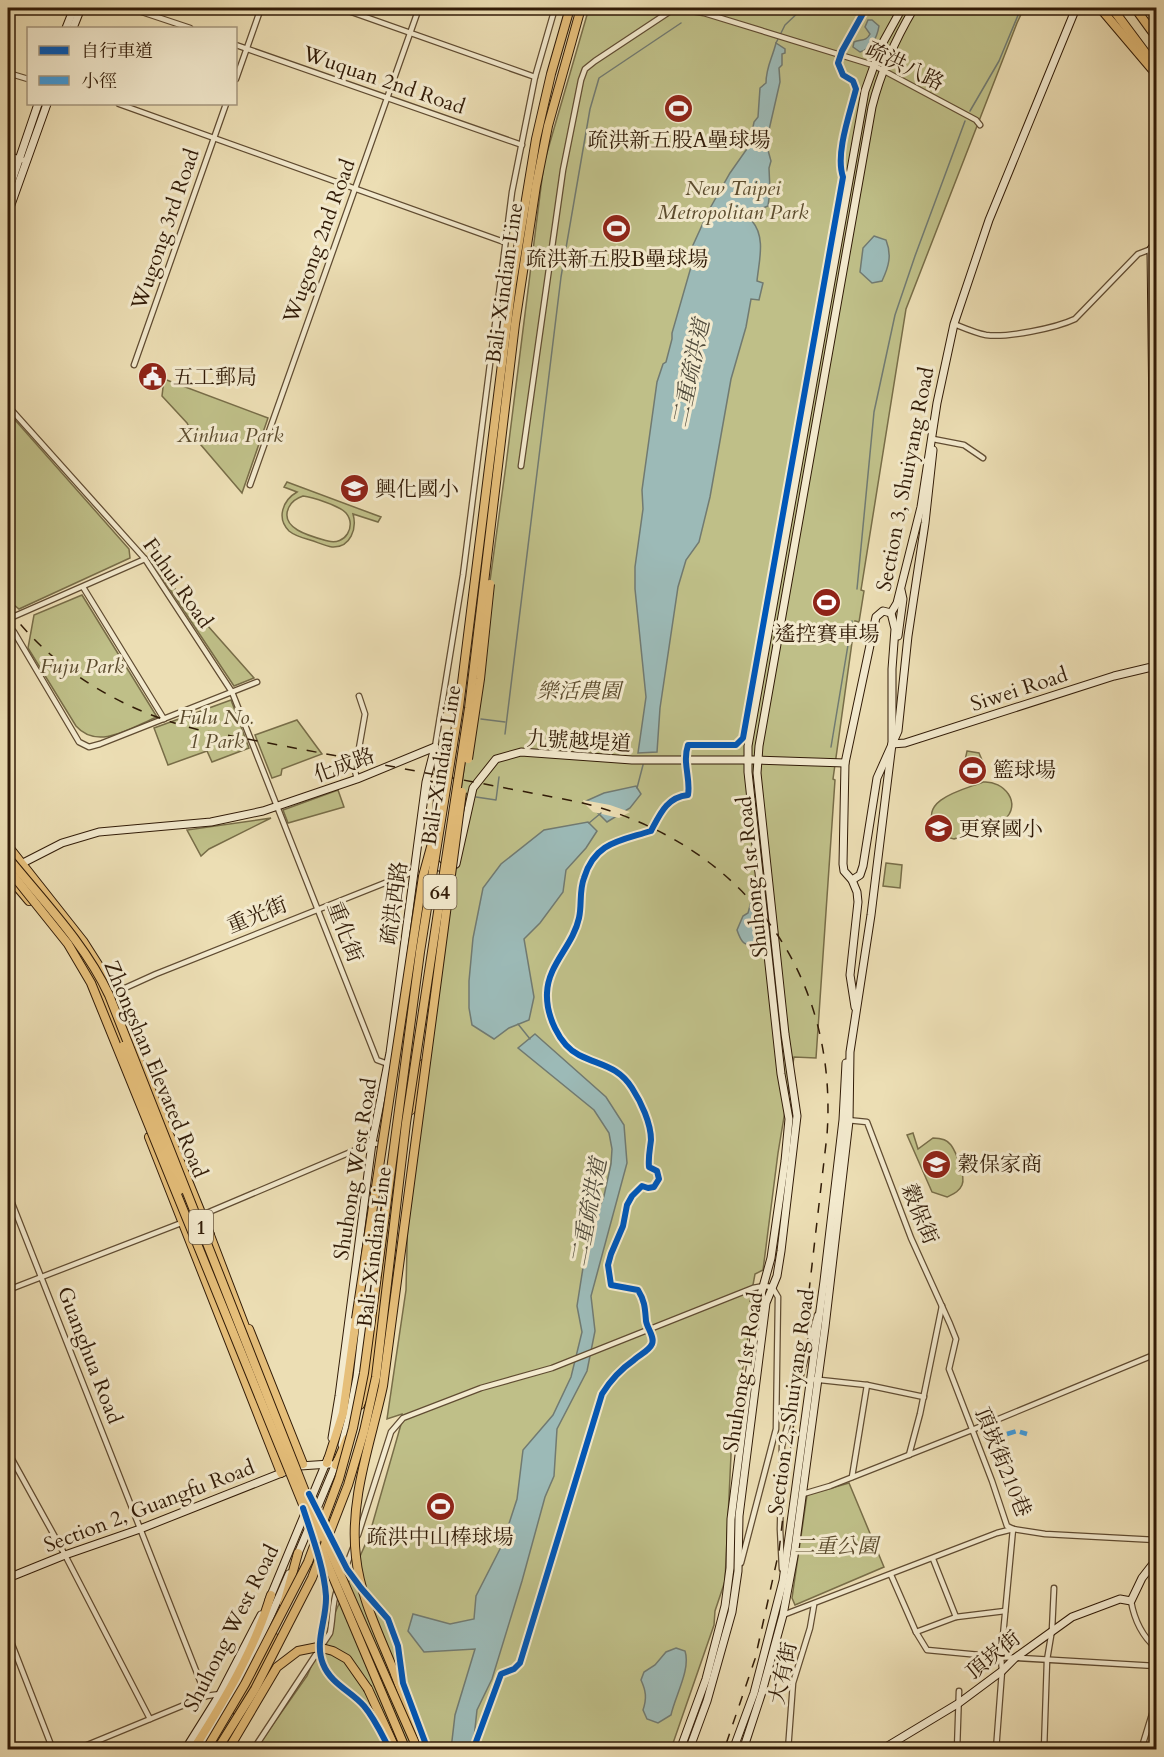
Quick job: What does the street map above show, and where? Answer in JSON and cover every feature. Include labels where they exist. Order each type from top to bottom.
[{"type":"highway","name":"Bali-Xindian Line","points":[[206,1749],[251,1673],[308,1562],[339,1479],[353,1428],[364,1373],[420,952],[446,792],[482,533],[498,385],[525,199],[551,74],[570,8]]},
{"type":"highway","name":"Bali-Xindian Line","points":[[215,1749],[255,1689],[312,1578],[348,1485],[364,1431],[376,1377],[406,1123],[429,962],[458,788],[489,548],[514,324],[536,186],[555,96],[580,8]]},
{"type":"highway","points":[[1101,8],[1156,74]]},
{"type":"highway","points":[[1112,8],[1156,67]]},
{"type":"highway","points":[[1135,8],[1156,37]]},
{"type":"highway","points":[[1150,8],[1156,16]]},
{"type":"highway","points":[[423,1749],[367,1602],[356,1558],[355,1512],[360,1479],[383,1386],[463,786],[480,679],[490,584],[489,548]]},
{"type":"highway","points":[[332,1464],[343,1413],[423,876],[446,792]]},
{"type":"highway","name":"Zhongshan Elevated Road","points":[[8,865],[68,944],[91,983],[312,1520]]},
{"type":"highway","name":"Zhongshan Elevated Road","points":[[8,865],[81,946],[110,995],[312,1520]]},
{"type":"highway","points":[[45,919],[67,939],[93,976],[170,1162],[216,1289]]},
{"type":"highway","points":[[332,1464],[366,1390],[401,1151],[429,1041]]},
{"type":"highway","points":[[208,1230],[303,1474],[312,1520]]},
{"type":"highway","points":[[189,1236],[286,1476],[312,1520]]},
{"type":"highway","name":"1","points":[[312,1520],[406,1749]]},
{"type":"highway","name":"1","points":[[312,1520],[418,1749]]},
{"type":"highway","points":[[215,1749],[265,1656],[283,1606],[298,1553]]},
{"type":"highway","points":[[193,1749],[216,1714],[261,1627],[271,1595]]},
{"type":"highway","points":[[228,1749],[277,1667],[298,1651],[318,1647],[340,1655],[355,1668],[368,1689],[396,1749]]},
{"type":"main road","name":"1","points":[[8,846],[83,941],[114,993],[303,1464]]},
{"type":"main road","name":"1","points":[[8,865],[72,957],[89,987],[281,1473]]},
{"type":"street","points":[[66,27],[74,8]]},
{"type":"street","points":[[73,27],[81,8]]},
{"type":"street","points":[[130,8],[187,27]]},
{"type":"street","points":[[237,76],[261,8]]},
{"type":"street","points":[[340,8],[535,77]]},
{"type":"street","name":"Wugong 2nd Road","points":[[250,485],[419,8]]},
{"type":"street","points":[[435,747],[456,619],[504,242],[535,77],[553,8]]},
{"type":"street","points":[[521,466],[561,182],[581,80],[585,69],[594,61],[673,8]]},
{"type":"street","name":"疏洪八路","points":[[673,8],[705,10],[774,36],[873,65],[976,120],[980,125]]},
{"type":"street","name":"Shuhong 1st Road","points":[[680,1749],[706,1679],[725,1606],[730,1568],[731,1519],[758,1305],[771,1258],[789,1119],[781,1074],[748,772],[748,746],[865,91],[873,65],[902,8]]},
{"type":"street","name":"Shuhong 1st Road","points":[[689,1749],[719,1661],[732,1612],[738,1571],[739,1516],[766,1303],[777,1276],[797,1116],[785,1034],[757,760],[872,107],[882,71],[898,33],[914,8]]},
{"type":"street","name":"Section 3, Shuiyang Road","points":[[856,1013],[892,744],[892,669],[895,629],[891,613],[897,603],[921,507],[937,403],[954,324],[988,220],[1076,8]]},
{"type":"street","name":"Wuquan 2nd Road","points":[[237,45],[522,145]]},
{"type":"street","points":[[8,73],[27,79]]},
{"type":"street","points":[[8,213],[38,105]]},
{"type":"street","points":[[8,192],[47,105]]},
{"type":"street","points":[[122,105],[504,242]]},
{"type":"street","name":"Wugong 3rd Road","points":[[134,365],[226,105]]},
{"type":"street","points":[[8,155],[22,160]]},
{"type":"street","points":[[954,324],[987,335],[1020,333],[1067,323],[1075,319],[1138,254],[1151,249],[1156,242]]},
{"type":"street","points":[[1151,249],[1156,677]]},
{"type":"street","name":"Fuhui Road","points":[[8,406],[145,559],[232,692],[278,806]]},
{"type":"street","points":[[852,880],[860,875],[863,866],[877,778],[898,731],[908,636],[933,463],[933,439],[964,445],[983,458]]},
{"type":"street","points":[[8,619],[145,559]]},
{"type":"street","points":[[83,587],[164,719]]},
{"type":"street","points":[[894,646],[898,638],[903,599],[900,588]]},
{"type":"street","points":[[856,1013],[850,975],[858,902],[857,892],[852,880],[844,872],[843,864],[845,763],[876,617],[883,611],[891,613]]},
{"type":"street","points":[[8,625],[79,742],[84,746],[100,744],[257,682]]},
{"type":"street","name":"Siwei Road","points":[[892,744],[905,743],[1104,679],[1156,666]]},
{"type":"street","points":[[357,779],[355,771],[365,714],[359,696]]},
{"type":"street","name":"九號越堤道","points":[[435,747],[439,773],[434,862],[439,867],[449,868],[456,864],[460,855],[473,788],[496,759],[521,752],[665,761],[748,760]]},
{"type":"street","name":"化成路","points":[[8,865],[20,864],[62,843],[99,832],[211,822],[278,806],[357,779],[435,747]]},
{"type":"street","name":"疏洪西路","points":[[388,1064],[426,782],[435,747]]},
{"type":"street","points":[[748,760],[845,763]]},
{"type":"street","name":"重化街","points":[[278,806],[377,1060],[388,1064]]},
{"type":"street","name":"重光街","points":[[114,993],[318,908],[414,871]]},
{"type":"street","name":"Section 2, Shuiyang Road","points":[[733,1749],[753,1693],[783,1581],[814,1379],[846,1120],[850,1052],[856,1013]]},
{"type":"street","name":"Shuhong West Road","points":[[185,1749],[220,1694],[271,1595],[332,1464],[372,1143],[388,1064]]},
{"type":"street","name":"Shuhong West Road","points":[[199,1749],[240,1680],[264,1632],[298,1553],[350,1418],[380,1183],[388,1064]]},
{"type":"street","name":"Section 2, Shuiyang Road","points":[[743,1749],[760,1700],[783,1616],[802,1494],[823,1292],[846,1120]]},
{"type":"street","name":"穀保街","points":[[846,1120],[867,1122],[911,1238],[956,1339]]},
{"type":"street","points":[[8,1290],[202,1215],[372,1143],[383,1144]]},
{"type":"street","name":"Guanghua Road","points":[[8,1193],[206,1696]]},
{"type":"street","points":[[253,1749],[330,1633],[334,1614],[334,1598],[391,1432],[397,1422],[481,1388],[573,1360],[753,1288],[764,1286],[772,1287],[778,1297],[776,1429],[738,1571]]},
{"type":"street","points":[[783,1581],[780,1529],[782,1446],[823,1292]]},
{"type":"street","points":[[909,1455],[924,1396],[942,1306]]},
{"type":"street","name":"頂崁街210巷","points":[[956,1339],[950,1369],[1007,1526],[1013,1529],[1001,1657],[996,1749]]},
{"type":"street","points":[[802,1494],[909,1455],[1156,1354]]},
{"type":"street","points":[[814,1379],[867,1385],[924,1396]]},
{"type":"street","points":[[852,1477],[867,1385]]},
{"type":"street","points":[[776,1429],[786,1429]]},
{"type":"street","points":[[8,1452],[65,1555],[150,1719]]},
{"type":"street","name":"Section 2, Guangfu Road","points":[[8,1578],[140,1529],[303,1464],[332,1464]]},
{"type":"street","points":[[838,1482],[841,1489]]},
{"type":"street","points":[[773,1616],[783,1616],[814,1605],[997,1533],[1013,1529],[1045,1534],[1156,1540]]},
{"type":"street","points":[[933,1559],[956,1617]]},
{"type":"street","points":[[1156,1560],[1142,1578],[1131,1601],[1134,1616],[1150,1643],[1156,1648]]},
{"type":"street","points":[[891,1575],[916,1632],[927,1650],[1015,1658],[1156,1666]]},
{"type":"street","points":[[1044,1749],[1047,1660],[1052,1630],[1054,1587]]},
{"type":"street","name":"頂崁街","points":[[881,1749],[959,1703],[1002,1671],[1015,1658],[1072,1617],[1120,1599],[1131,1601]]},
{"type":"street","name":"大有街","points":[[788,1749],[793,1683],[810,1628],[814,1605]]},
{"type":"street","points":[[916,1632],[956,1617],[1005,1611]]},
{"type":"street","points":[[8,1634],[53,1749]]},
{"type":"street","points":[[957,1749],[959,1691]]},
{"type":"street","points":[[75,1749],[206,1696],[220,1694]]},
{"type":"street","points":[[1141,1749],[1156,1701]]},
{"type":"green space","name":"New Taipei Metropolitan Park","points":[[589,8],[1024,8],[906,309],[861,590],[864,591],[859,622],[855,621],[833,779],[835,780],[816,1058],[794,1057],[778,1153],[763,1270],[755,1274],[750,1301],[754,1300],[732,1434],[725,1581],[715,1611],[714,1625],[671,1749],[255,1750],[307,1676],[369,1536],[402,1421],[402,1414],[387,1419],[406,1290],[409,1166],[506,465],[544,163]]},
{"type":"green space","name":"Xinhua Park","points":[[164,379],[268,418],[242,493],[195,438],[187,423],[162,396]]},
{"type":"green space","points":[[8,412],[129,549],[130,558],[19,609],[8,600]]},
{"type":"green space","points":[[287,482],[381,517],[378,522],[353,514],[353,531],[348,541],[339,546],[327,546],[296,536],[285,526],[282,515],[285,504],[297,492],[284,487]],"holes":[[[303,496],[343,510],[349,518],[348,534],[340,541],[334,542],[306,534],[293,526],[288,521],[289,507]]]},
{"type":"green space","points":[[153,564],[254,678],[234,686]]},
{"type":"green space","name":"Fuju Park","points":[[82,595],[157,717],[126,731],[105,737],[94,737],[76,726],[28,648],[34,615]]},
{"type":"green space","name":"Fulu No. 1 Park","points":[[231,700],[249,748],[212,762],[207,751],[168,765],[154,728]]},
{"type":"green space","points":[[297,720],[322,754],[282,769],[281,775],[272,778],[255,735]]},
{"type":"green space","name":"籃球場","points":[[967,751],[979,753],[982,760],[978,782],[961,779]]},
{"type":"green space","points":[[983,782],[998,785],[1008,794],[1012,807],[1004,820],[986,829],[954,839],[939,831],[931,817],[938,802],[956,792]]},
{"type":"green space","points":[[338,790],[344,807],[288,823],[283,810]]},
{"type":"green space","points":[[271,818],[209,849],[201,856],[187,830]]},
{"type":"green space","points":[[886,863],[902,865],[900,888],[883,886]]},
{"type":"green space","points":[[913,1133],[918,1149],[933,1138],[945,1140],[951,1145],[963,1176],[962,1185],[956,1192],[947,1197],[932,1192],[907,1135]]},
{"type":"green space","name":"二重公園","points":[[849,1483],[884,1567],[795,1605],[792,1598],[807,1495]]},
{"type":"water","points":[[868,20],[872,20],[879,26],[878,30],[871,45],[860,52],[853,47],[854,42],[865,39],[870,34],[865,27]]},
{"type":"water","points":[[776,43],[785,49],[785,53],[782,54],[782,65],[779,68],[780,82],[766,143],[771,161],[768,206],[758,210],[752,221],[759,234],[760,242],[757,281],[763,283],[759,300],[751,299],[746,327],[731,379],[710,497],[699,542],[686,560],[678,587],[660,708],[657,752],[638,753],[646,697],[635,589],[635,567],[643,509],[642,490],[657,382],[663,364],[666,362],[691,267],[688,256],[709,210],[730,173],[749,146],[754,122],[758,117],[760,88],[766,83]]},
{"type":"water","points":[[874,236],[886,240],[889,256],[882,281],[872,283],[860,272],[863,248]]},
{"type":"water","points":[[636,786],[641,794],[630,808],[607,822],[586,801],[604,793]]},
{"type":"water","points":[[588,822],[597,831],[586,848],[566,870],[563,892],[540,923],[524,939],[534,997],[529,1020],[509,1028],[494,1039],[472,1025],[469,1008],[473,938],[483,888],[501,864],[544,830]]},
{"type":"water","points":[[751,902],[756,902],[760,946],[744,943],[737,930],[743,916],[748,913]]},
{"type":"water","points":[[535,1034],[606,1097],[624,1125],[627,1163],[591,1296],[595,1331],[587,1371],[557,1429],[554,1476],[545,1497],[492,1679],[477,1710],[474,1738],[468,1749],[451,1749],[455,1715],[475,1649],[424,1652],[408,1631],[413,1614],[450,1624],[474,1619],[476,1596],[502,1545],[517,1499],[523,1450],[553,1415],[571,1377],[582,1332],[577,1306],[587,1242],[604,1196],[611,1164],[612,1149],[609,1133],[594,1110],[518,1048]]},
{"type":"water","points":[[676,1648],[685,1651],[686,1666],[671,1715],[658,1723],[647,1719],[643,1710],[645,1695],[641,1680],[644,1672],[655,1665],[666,1652]]},
{"type":"pier","points":[[583,800],[610,805],[630,812],[619,818],[593,812]]},
{"type":"waterway","name":"二重疏洪道","points":[[776,43],[785,25],[803,8]]},
{"type":"waterway","points":[[970,111],[999,61],[1021,8]]},
{"type":"waterway","points":[[505,734],[561,277],[590,109],[599,78],[681,23]]},
{"type":"waterway","points":[[857,589],[874,412],[895,315],[965,121]]},
{"type":"waterway","points":[[831,747],[852,621]]},
{"type":"waterway","points":[[481,719],[505,722]]},
{"type":"waterway","name":"二重疏洪道","points":[[637,788],[643,765]]},
{"type":"waterway","points":[[476,797],[496,800],[499,777]]},
{"type":"waterway","name":"二重疏洪道","points":[[589,823],[601,813]]},
{"type":"waterway","name":"二重疏洪道","points":[[518,1024],[530,1039]]},
{"type":"railway","points":[[8,609],[47,652],[69,670],[118,700],[145,712],[200,730],[579,802],[636,821],[687,847],[731,881],[768,921],[796,967],[816,1018],[826,1075],[827,1135],[779,1551],[755,1659],[724,1750]]},
{"type":"marked path","points":[[1007,1434],[1017,1431],[1027,1434]]},
{"type":"cycle path","points":[[473,1750],[501,1674],[514,1669],[520,1663],[602,1394],[625,1367],[649,1349],[653,1341],[638,1290],[611,1285],[608,1265],[632,1196],[642,1186],[654,1187],[659,1179],[657,1171],[649,1167],[651,1133],[642,1106],[627,1081],[608,1067],[579,1055],[560,1037],[551,1020],[547,1002],[548,983],[576,928],[580,913],[582,883],[595,857],[610,845],[651,831],[669,803],[688,795],[686,758],[688,745],[736,745],[743,738],[843,177],[842,145],[856,89],[853,81],[843,75],[838,63],[842,51],[866,8]]},
{"type":"cycle path","points":[[309,1494],[347,1569],[388,1619],[398,1646],[403,1683],[428,1750]]},
{"type":"cycle path","points":[[303,1508],[325,1585],[326,1605],[320,1639],[323,1664],[331,1677],[368,1711],[390,1750]]},
{"type":"place","name":"疏洪新五股A壘球場","points":[[679,109]]},
{"type":"place","name":"疏洪新五股B壘球場","points":[[617,228]]},
{"type":"place","name":"五工郵局","points":[[152,377]]},
{"type":"place","name":"興化國小","points":[[354,489]]},
{"type":"place","name":"遙控賽車場","points":[[827,603]]},
{"type":"place","name":"籃球場","points":[[972,770]]},
{"type":"place","name":"更寮國小","points":[[938,829]]},
{"type":"place","name":"穀保家商","points":[[937,1164]]},
{"type":"place","name":"疏洪中山棒球場","points":[[440,1506]]},
{"type":"park label","name":"樂活農園","points":[[579,691]]}]
